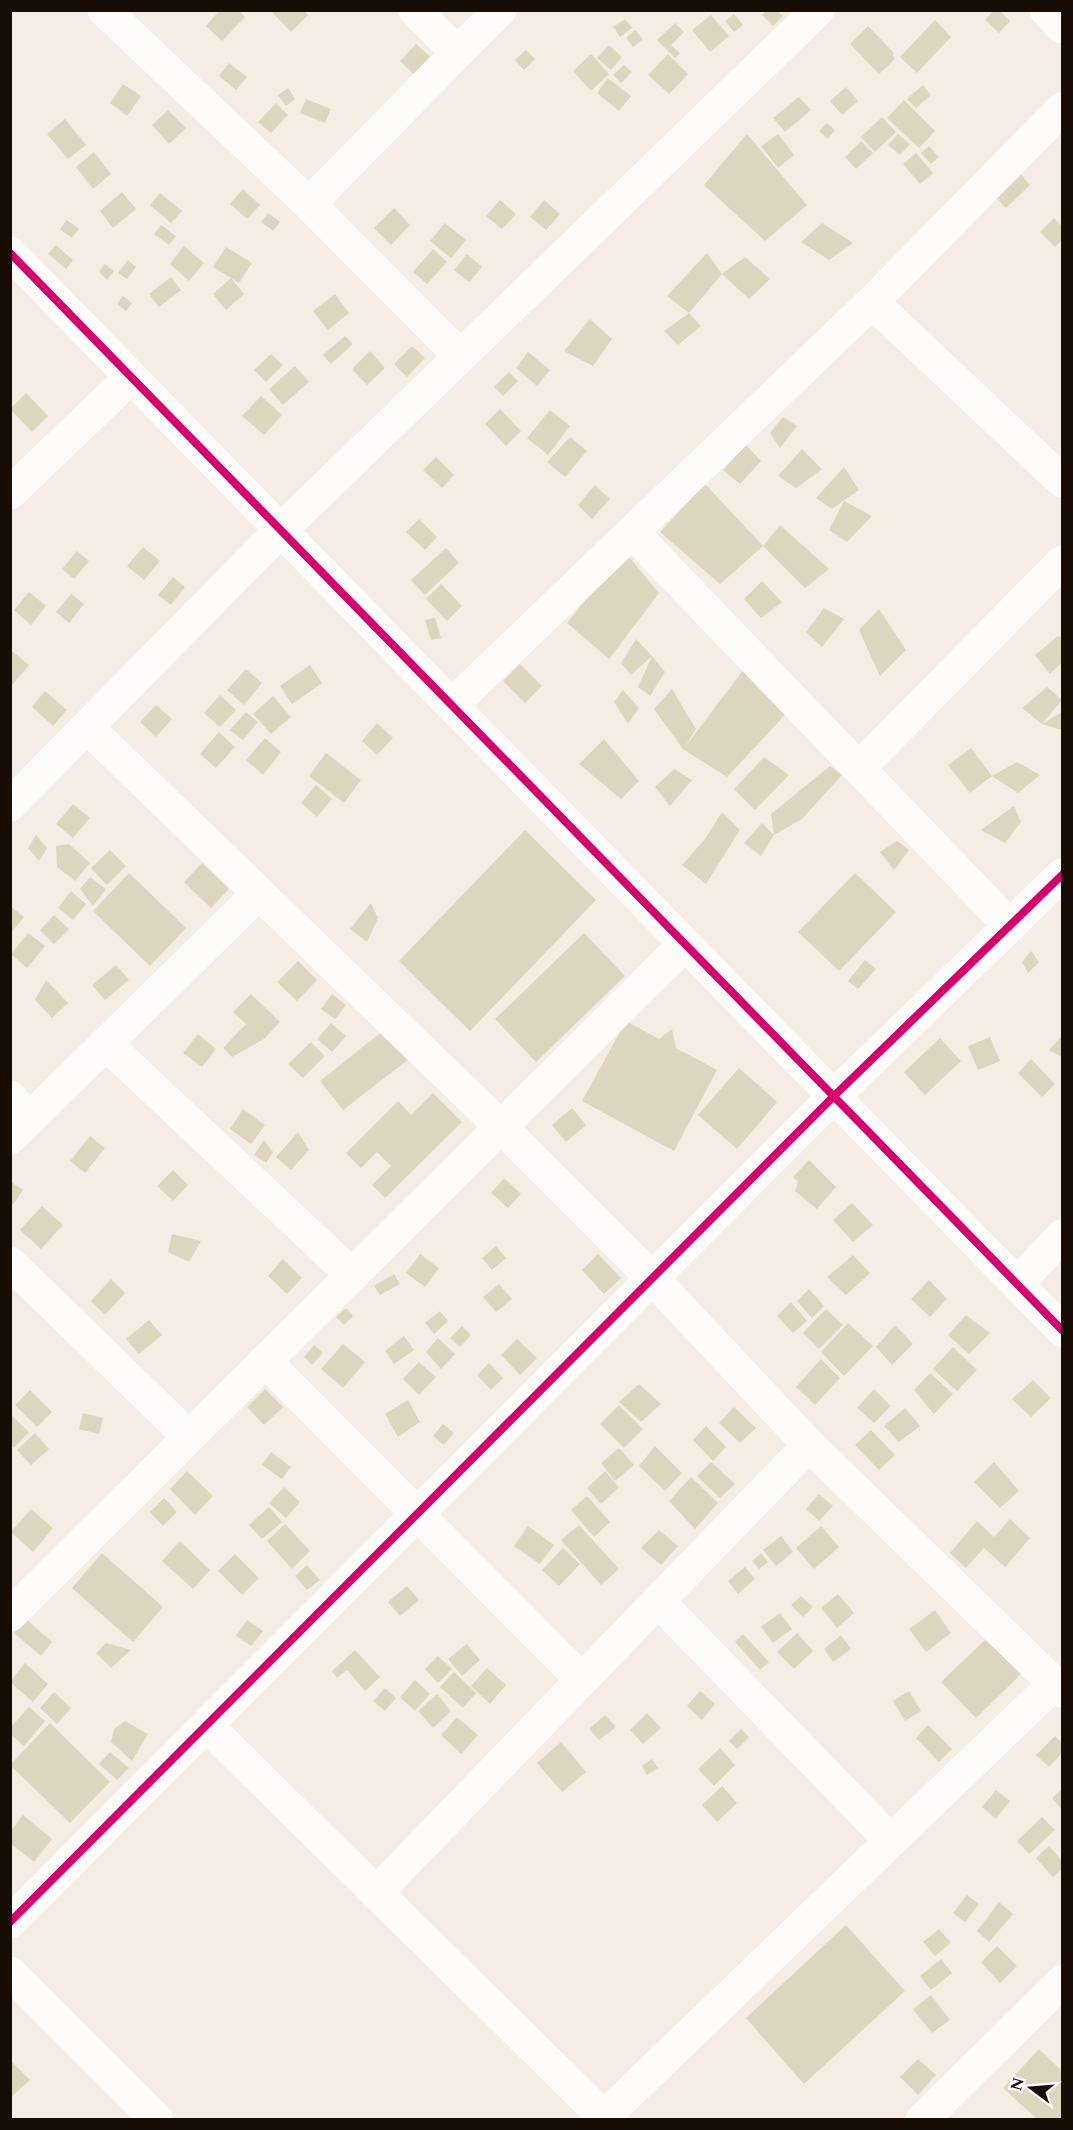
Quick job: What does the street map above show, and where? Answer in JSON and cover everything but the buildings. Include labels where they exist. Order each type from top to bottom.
[{"type":"street","points":[[104,10],[309,204],[460,356]]},
{"type":"street","points":[[414,10],[457,52]]},
{"type":"street","points":[[309,204],[500,10]]},
{"type":"street","points":[[10,805],[281,530],[818,10]]},
{"type":"street","points":[[1046,10],[1062,27]]},
{"type":"street","points":[[452,705],[872,302],[1062,109]]},
{"type":"street","points":[[10,253],[1062,1330]]},
{"type":"street","points":[[872,302],[1062,481]]},
{"type":"street","points":[[10,492],[131,377]]},
{"type":"street","points":[[632,532],[1010,926]]},
{"type":"street","points":[[859,768],[1062,562]]},
{"type":"street","points":[[87,727],[501,1127],[652,1278],[809,1445],[1059,1687],[891,1841],[605,2118],[206,1725]]},
{"type":"street","points":[[10,1922],[834,1096],[1062,875]]},
{"type":"street","points":[[17,1118],[106,1044],[259,893]]},
{"type":"street","points":[[14,1604],[189,1437],[685,944]]},
{"type":"street","points":[[106,1044],[352,1275]]},
{"type":"street","points":[[1017,1284],[1062,1236]]},
{"type":"street","points":[[10,1263],[189,1437]]},
{"type":"street","points":[[265,1361],[582,1680]]},
{"type":"street","points":[[376,1893],[809,1445]]},
{"type":"street","points":[[658,1601],[891,1841]]},
{"type":"street","points":[[10,1973],[157,2120]]},
{"type":"street","points":[[922,2120],[1062,1982]]},
{"type":"cycle path","points":[[10,253],[1062,1330]]},
{"type":"cycle path","points":[[10,1922],[834,1096],[1062,875]]}]
